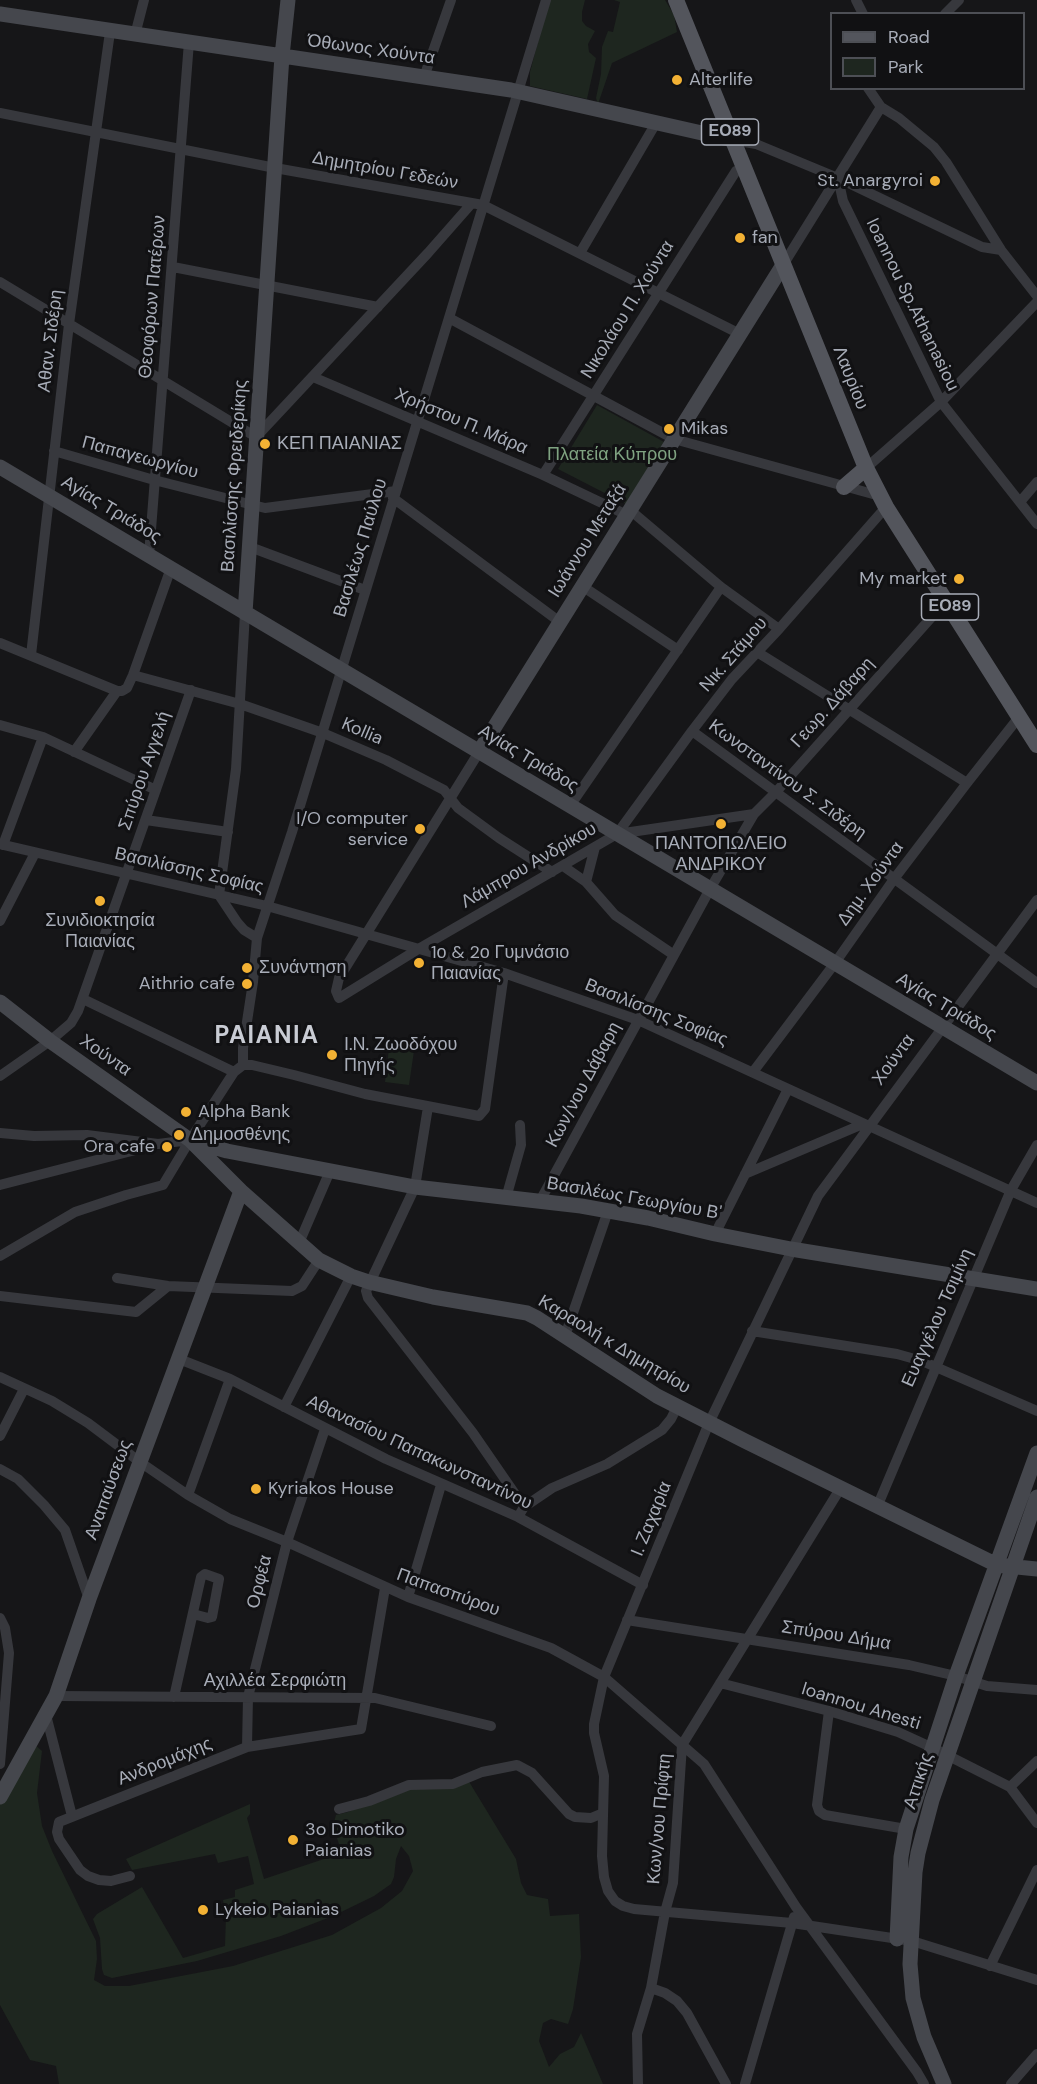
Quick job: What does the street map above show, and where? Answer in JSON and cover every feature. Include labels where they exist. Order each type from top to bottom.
[{"type":"main road","name":"Λαυρίου","points":[[676,0],[866,468],[883,502],[1037,745]]},
{"type":"main road","points":[[844,487],[866,468]]},
{"type":"street","points":[[135,35],[144,0]]},
{"type":"street","name":"Βασιλίσσης Φρειδερίκης","points":[[219,895],[236,769],[256,437],[282,56],[288,0]]},
{"type":"street","points":[[424,77],[451,0]]},
{"type":"street","points":[[535,0],[545,5]]},
{"type":"street","points":[[947,12],[959,0]]},
{"type":"street","name":"Βασιλέως Παύλου","points":[[239,1068],[253,982],[256,938],[323,733],[340,670],[449,318],[478,204],[519,92],[545,5]]},
{"type":"street","name":"Όθωνος Χούντα","points":[[0,14],[519,92],[733,140]]},
{"type":"street","name":"Αθαν. Σιδέρη","points":[[31,655],[69,324],[110,32]]},
{"type":"street","name":"Θεοφόρων Πατέρων","points":[[149,555],[189,42]]},
{"type":"street","points":[[869,90],[881,107],[899,118],[934,147],[946,162],[1001,250],[1037,296]]},
{"type":"street","name":"Ιωάννου Μεταξά","points":[[339,998],[336,991],[339,978],[366,933],[881,107]]},
{"type":"street","name":"Δημητρίου Γεδεών","points":[[0,112],[275,168],[478,204],[740,334]]},
{"type":"street","points":[[580,253],[656,123]]},
{"type":"street","points":[[733,140],[756,144],[838,178],[982,248],[1001,250]]},
{"type":"street","name":"Νικολάου Π. Χούντα","points":[[543,474],[736,171],[744,168]]},
{"type":"street","name":"Ioannou Sp.Athanasiou","points":[[838,178],[843,201],[940,402],[1037,524]]},
{"type":"street","points":[[0,282],[256,437],[478,204]]},
{"type":"street","points":[[173,267],[378,307]]},
{"type":"street","points":[[866,468],[940,402],[1037,302]]},
{"type":"street","points":[[449,318],[674,439],[844,487],[883,502]]},
{"type":"street","name":"Χρήστου Π. Μάρα","points":[[313,377],[543,474],[628,513],[721,587],[779,629]]},
{"type":"street","name":"Παπαγεωργίου","points":[[54,451],[154,480],[265,508],[394,494]]},
{"type":"street","name":"Αγίας Τριάδος","points":[[0,466],[1037,1083]]},
{"type":"street","points":[[1020,502],[1037,482]]},
{"type":"street","points":[[394,494],[560,622]]},
{"type":"street","name":"Νικ. Στάμου","points":[[617,834],[692,730],[732,680],[779,629],[883,502]]},
{"type":"street","points":[[250,547],[365,590]]},
{"type":"street","points":[[0,642],[117,691],[125,690],[133,675],[171,568]]},
{"type":"street","points":[[582,586],[678,650]]},
{"type":"street","points":[[570,806],[721,587]]},
{"type":"street","name":"Γεωρ. Δάβαρη","points":[[710,889],[754,814],[946,601]]},
{"type":"street","points":[[757,652],[967,783]]},
{"type":"street","name":"Kollia","points":[[133,675],[240,704],[323,733],[386,760],[444,790],[458,808],[552,872]]},
{"type":"street","name":"Σπύρου Αγγελή","points":[[0,1076],[50,1041],[71,1023],[83,999],[191,690]]},
{"type":"street","points":[[74,752],[117,691]]},
{"type":"street","name":"Δημ. Χούντα","points":[[753,1072],[835,963],[894,879],[1019,717]]},
{"type":"street","points":[[0,725],[43,737],[156,790]]},
{"type":"street","name":"Κωνσταντίνου Σ. Σιδέρη","points":[[692,730],[1037,983]]},
{"type":"street","points":[[2,845],[43,737]]},
{"type":"street","name":"Λάμπρου Ανδρίκου","points":[[339,998],[420,948],[617,834],[754,814]]},
{"type":"street","points":[[146,820],[228,832]]},
{"type":"street","name":"Βασιλίσσης Σοφίας","points":[[2,845],[267,906],[504,973],[638,1020],[1037,1203]]},
{"type":"street","points":[[586,882],[595,847]]},
{"type":"street","points":[[0,921],[35,852]]},
{"type":"street","points":[[563,866],[586,882],[615,915],[674,956]]},
{"type":"street","name":"Κων/νου Δάβαρη","points":[[540,1201],[710,889]]},
{"type":"street","points":[[219,895],[237,922],[256,938]]},
{"type":"street","name":"Χούντα","points":[[791,1249],[818,1196],[866,1125],[1037,900]]},
{"type":"street","points":[[83,999],[239,1068],[252,1065],[365,1094],[479,1116],[485,1108],[504,973]]},
{"type":"street","name":"Χούντα","points":[[0,1002],[50,1041],[189,1140]]},
{"type":"street","points":[[0,1256],[75,1212],[163,1185],[189,1140],[239,1068]]},
{"type":"street","points":[[715,1234],[788,1089]]},
{"type":"street","points":[[428,1107],[415,1187],[366,1291],[368,1298],[472,1433],[524,1507]]},
{"type":"street","points":[[506,1198],[521,1145],[520,1125]]},
{"type":"street","points":[[745,1174],[866,1125]]},
{"type":"street","points":[[0,1133],[34,1136],[87,1135],[158,1144]]},
{"type":"street","points":[[0,1185],[158,1144],[189,1140]]},
{"type":"street","name":"Βασιλέως Γεωργίου Β'","points":[[189,1140],[227,1150],[415,1187],[608,1211],[791,1249],[1037,1288]]},
{"type":"street","name":"Καραολή κ Δημητρίου","points":[[189,1140],[299,1244],[319,1260],[369,1282],[432,1297],[527,1314],[677,1407],[997,1565],[1037,1569]]},
{"type":"street","name":"Ευαγγέλου Τσιμίνη","points":[[877,1507],[934,1367],[1011,1190],[1037,1145]]},
{"type":"street","points":[[299,1244],[330,1171]]},
{"type":"street","name":"Αναπαύσεως","points":[[0,1797],[56,1696],[89,1599],[242,1191]]},
{"type":"street","points":[[565,1336],[608,1211]]},
{"type":"street","name":"Ι. Ζαχαρία","points":[[791,1249],[709,1422],[604,1677],[594,1724],[604,1776],[602,1856],[608,1891],[615,1901],[634,1909],[792,1923],[905,1940],[1037,1980]]},
{"type":"street","points":[[117,1278],[168,1286],[297,1290],[319,1260]]},
{"type":"street","points":[[284,1407],[351,1276]]},
{"type":"street","points":[[0,1296],[136,1312],[168,1286]]},
{"type":"street","points":[[752,1331],[922,1360],[1037,1411]]},
{"type":"street","name":"Αθανασίου Παπακωνσταντίνου","points":[[178,1359],[231,1379],[325,1429],[441,1485],[518,1517],[643,1585]]},
{"type":"street","name":"Παπασπύρου","points":[[0,1377],[52,1401],[88,1423],[188,1496],[230,1519],[287,1542],[408,1597],[551,1648],[604,1677],[704,1764],[796,1907],[924,2084]]},
{"type":"street","points":[[188,1496],[231,1379]]},
{"type":"street","points":[[0,1436],[24,1389]]},
{"type":"street","points":[[518,1517],[524,1507],[552,1488],[607,1464],[662,1430],[677,1407]]},
{"type":"street","name":"Ορφέα","points":[[247,1747],[248,1697],[287,1542],[325,1429]]},
{"type":"street","name":"Αττικής","points":[[944,2084],[924,2037],[913,1998],[905,1940],[900,1857],[906,1829],[956,1676],[1037,1453]]},
{"type":"street","points":[[0,1469],[18,1479],[65,1530],[89,1599]]},
{"type":"street","points":[[408,1597],[441,1485]]},
{"type":"street","name":"Κων/νου Πρίφτη","points":[[638,2084],[637,2034],[651,1988],[665,1912],[673,1883],[682,1745],[840,1488]]},
{"type":"street","name":"Αττικής","points":[[905,1940],[918,1853],[932,1800],[1037,1497]]},
{"type":"street","name":"Ανδρομάχης","points":[[72,1816],[247,1747],[361,1729],[386,1588]]},
{"type":"street","points":[[174,1697],[193,1614]]},
{"type":"street","points":[[0,1618],[5,1628],[9,1653],[0,1764]]},
{"type":"street","name":"Σπύρου Δήμα","points":[[627,1620],[909,1665],[987,1686],[1037,1690]]},
{"type":"street","name":"Ioannou Anesti","points":[[720,1683],[829,1711],[898,1732],[1010,1787],[1037,1823]]},
{"type":"street","name":"Αχιλλέα Σερφιώτη","points":[[56,1696],[375,1698],[491,1726]]},
{"type":"street","points":[[829,1711],[817,1805],[819,1811],[825,1815],[906,1829]]},
{"type":"street","points":[[46,1715],[72,1816],[59,1822],[57,1832],[59,1839],[80,1870],[88,1876],[99,1881],[111,1881],[130,1876]]},
{"type":"street","points":[[1010,1787],[1037,1761]]},
{"type":"street","points":[[339,1809],[369,1801],[409,1785],[453,1784],[482,1772],[517,1765],[532,1773],[574,1817],[591,1818],[603,1813]]},
{"type":"street","points":[[990,1966],[1037,1870]]},
{"type":"street","points":[[745,2084],[796,1907]]},
{"type":"street","points":[[651,1988],[677,2001],[687,2013],[726,2084]]},
{"type":"street","points":[[1011,2084],[1037,2054]]},
{"type":"green space","points":[[549,0],[585,0],[582,21],[595,31],[588,44],[589,52],[596,58],[587,99],[530,86],[530,72]]},
{"type":"green space","points":[[614,0],[665,0],[674,15],[677,32],[612,63],[598,104],[596,98],[601,74],[602,47],[608,31],[613,32],[620,2]]},
{"type":"green space","name":"Πλατεία Κύπρου","points":[[597,405],[664,442],[626,504],[558,469]]},
{"type":"green space","points":[[390,1040],[415,1044],[409,1085],[385,1082]]},
{"type":"green space","points":[[34,1744],[42,1751],[37,1793],[42,1826],[96,1941],[97,1959],[94,1980],[105,1986],[129,1986],[233,1966],[332,1935],[381,1908],[402,1891],[413,1871],[409,1856],[401,1846],[391,1884],[374,1896],[333,1916],[281,1936],[197,1961],[112,1978],[104,1975],[102,1969],[100,1938],[93,1919],[97,1914],[142,1887],[183,1958],[225,1946],[226,1916],[223,1900],[235,1897],[235,1890],[254,1884],[248,1856],[218,1863],[215,1854],[132,1870],[126,1859],[250,1804],[250,1814],[247,1818],[264,1879],[339,1854],[341,1850],[333,1826],[336,1815],[348,1812],[401,1788],[468,1780],[516,1859],[521,1883],[527,1895],[548,1899],[550,1916],[579,1914],[581,1957],[573,2009],[568,2024],[551,2019],[543,2023],[539,2041],[549,2067],[560,2054],[574,2047],[581,2033],[603,2084],[59,2084],[56,2066],[30,2060],[0,2005],[0,1804]]},
{"type":"place","name":"Alterlife","points":[[677,80]]},
{"type":"place","name":"St. Anargyroi","points":[[935,181]]},
{"type":"place","name":"fan","points":[[740,238]]},
{"type":"place","name":"Mikas","points":[[669,429]]},
{"type":"place","name":"ΚΕΠ ΠΑΙΑΝΙΑΣ","points":[[265,444]]},
{"type":"place","name":"My market","points":[[959,579]]},
{"type":"place","name":"ΠΑΝΤΟΠΩΛΕΙΟ ΑΝΔΡΙΚΟΥ","points":[[721,824]]},
{"type":"place","name":"I/O computer service","points":[[420,829]]},
{"type":"place","name":"Συνιδιοκτησία Παιανίας","points":[[100,901]]},
{"type":"place","name":"1ο & 2ο Γυμνάσιο Παιανίας","points":[[419,963]]},
{"type":"place","name":"Συνάντηση","points":[[247,968]]},
{"type":"place","name":"Aithrio cafe","points":[[247,984]]},
{"type":"place","name":"Ι.Ν. Ζωοδόχου Πηγής","points":[[332,1055]]},
{"type":"place","name":"Alpha Bank","points":[[186,1112]]},
{"type":"place","name":"Δημοσθένης","points":[[179,1135]]},
{"type":"place","name":"Ora cafe","points":[[167,1147]]},
{"type":"place","name":"Kyriakos House","points":[[256,1489]]},
{"type":"place","name":"3o Dimotiko Paianias","points":[[293,1840]]},
{"type":"place","name":"Lykeio Paianias","points":[[203,1910]]},
{"type":"district","name":"PAIANIA","points":[[267,1037]]}]
